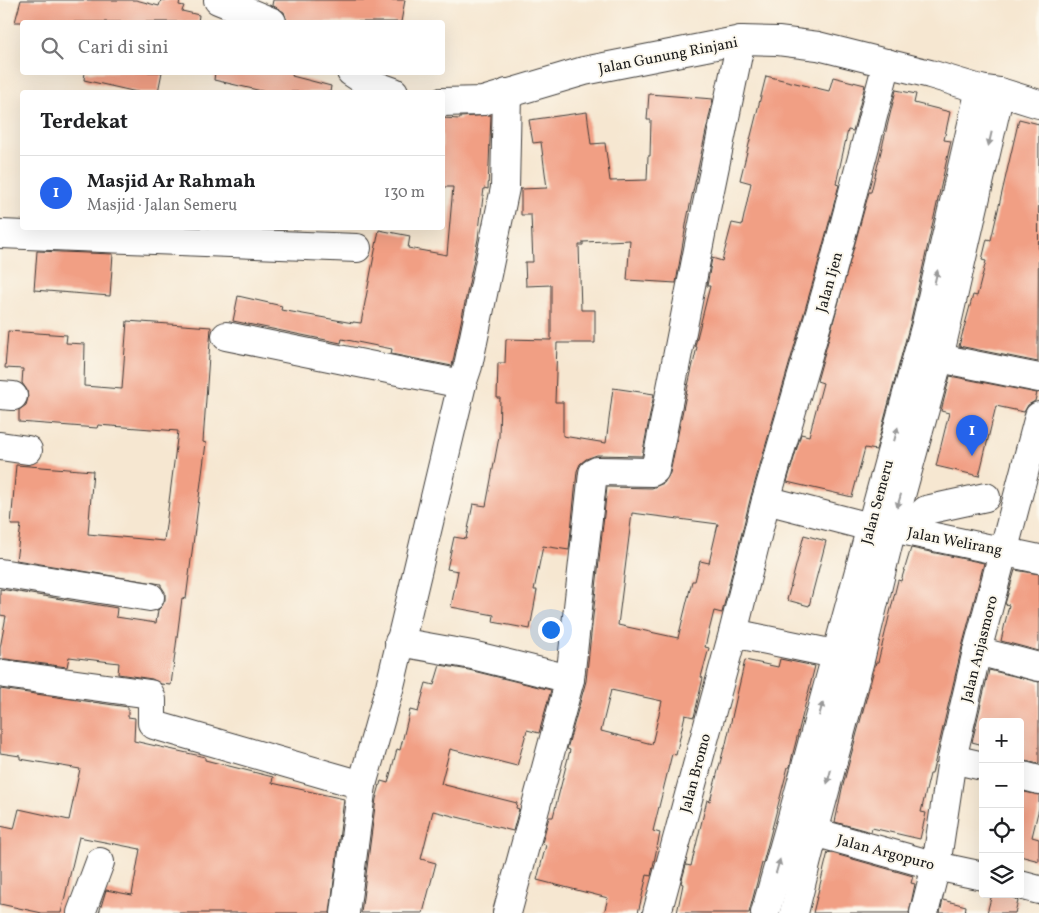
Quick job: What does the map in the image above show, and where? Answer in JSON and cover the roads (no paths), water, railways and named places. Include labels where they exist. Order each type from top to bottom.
[{"type":"street","points":[[218,0],[267,20]]},
{"type":"street","points":[[506,913],[570,679],[593,473],[652,472],[656,470],[740,40]]},
{"type":"street","name":"Jalan Gunung Rinjani","points":[[445,102],[483,101],[584,71],[740,40],[778,41],[818,46],[1039,104]]},
{"type":"street","name":"Jalan Ijen","points":[[733,633],[766,500],[830,279],[887,63]]},
{"type":"street","points":[[356,75],[366,82],[388,90]]},
{"type":"street","name":"Jalan Semeru","points":[[765,913],[802,829],[848,657],[893,529],[939,358],[990,90]]},
{"type":"street","name":"Jalan Semeru","points":[[893,529],[926,324],[990,90]]},
{"type":"street","points":[[345,913],[362,785],[390,686],[462,384],[468,366],[505,188],[507,93]]},
{"type":"street","points":[[0,234],[356,248]]},
{"type":"street","points":[[226,336],[462,384]]},
{"type":"street","points":[[939,358],[1039,378]]},
{"type":"street","name":"Jalan Anjasmoro","points":[[924,913],[936,866],[952,759],[977,651],[1039,416]]},
{"type":"street","points":[[0,446],[28,450]]},
{"type":"street","points":[[766,500],[893,529],[926,510],[986,497]]},
{"type":"street","name":"Jalan Welirang","points":[[893,529],[1003,550],[1039,559]]},
{"type":"street","points":[[0,573],[150,597]]},
{"type":"street","points":[[733,633],[848,657]]},
{"type":"street","name":"Jalan Bromo","points":[[657,913],[733,633]]},
{"type":"street","points":[[400,642],[472,655],[570,679]]},
{"type":"street","points":[[977,651],[1039,667]]},
{"type":"street","points":[[4,674],[150,694],[152,700],[152,723],[154,725],[362,785]]},
{"type":"street","points":[[952,759],[979,765]]},
{"type":"street","points":[[1024,776],[1039,780]]},
{"type":"street","name":"Jalan Semeru","points":[[794,913],[802,829]]},
{"type":"street","name":"Jalan Argopuro","points":[[802,829],[936,866],[979,875]]},
{"type":"street","points":[[81,913],[100,862]]},
{"type":"street","points":[[1024,887],[1039,890]]},
{"type":"place","name":"Masjid Ar Rahmah","points":[[972,456]]}]
